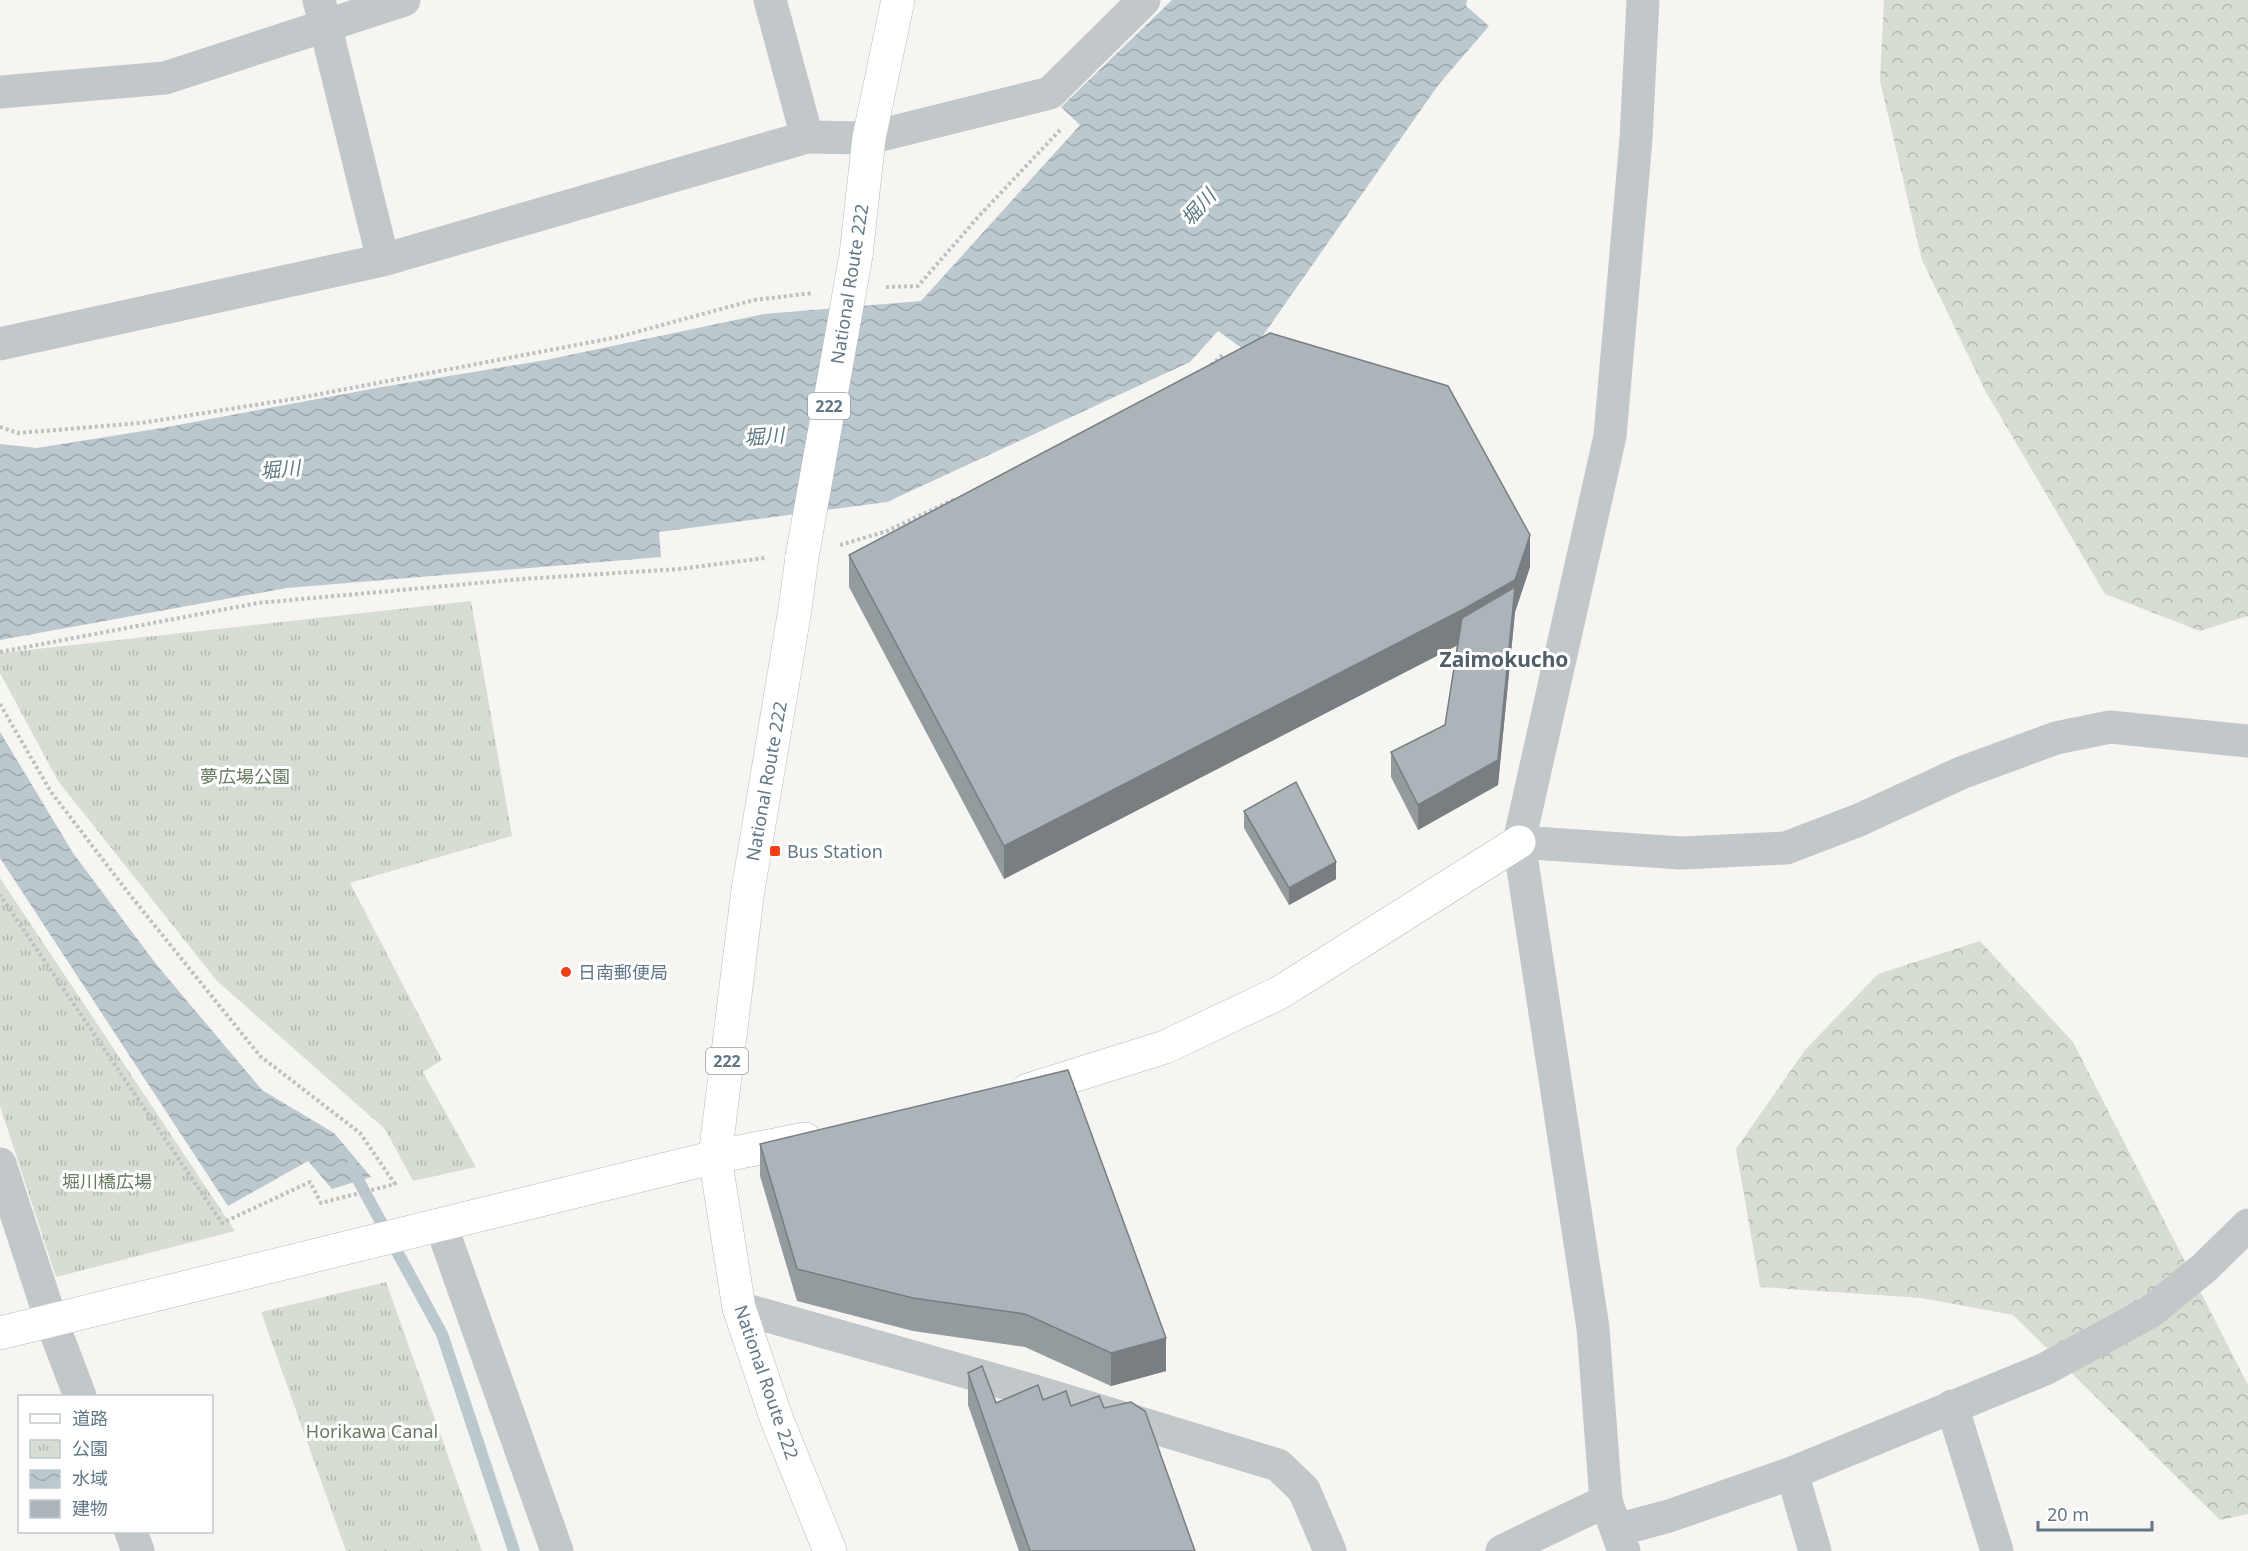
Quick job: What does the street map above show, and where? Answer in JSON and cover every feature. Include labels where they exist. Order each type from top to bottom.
[{"type":"main road","name":"National Route 222","points":[[830,1551],[777,1420],[739,1308],[715,1157],[748,890],[802,557],[856,255],[869,138],[898,0]]},
{"type":"main road","points":[[1001,1098],[1165,1047],[1279,993],[1520,842]]},
{"type":"main road","points":[[0,1333],[715,1157],[830,1134]]},
{"type":"street","points":[[0,92],[165,78],[322,13],[404,0]]},
{"type":"street","points":[[770,0],[807,136]]},
{"type":"street","points":[[0,345],[383,260],[807,136],[869,138],[1050,93],[1144,0]]},
{"type":"street","points":[[1616,1527],[1593,1328],[1520,842],[1610,436],[1636,139],[1643,0]]},
{"type":"street","points":[[322,13],[383,260]]},
{"type":"street","points":[[1520,842],[1681,853],[1786,848],[1859,820],[1961,773],[2056,738],[2110,727],[2248,741]]},
{"type":"street","points":[[0,1164],[51,1320],[80,1395]]},
{"type":"street","points":[[1502,1551],[1669,1516],[1792,1473],[2045,1369],[2150,1312],[2204,1268],[2248,1225]]},
{"type":"street","points":[[429,1228],[557,1551]]},
{"type":"street","points":[[739,1308],[1034,1391],[1278,1465],[1304,1490],[1330,1551]]},
{"type":"street","points":[[1952,1406],[1997,1551]]},
{"type":"street","points":[[1792,1473],[1815,1551]]},
{"type":"street","points":[[131,1533],[138,1551]]},
{"type":"path","points":[[0,427],[18,433],[141,423],[299,398],[618,337],[754,300],[850,289],[918,286],[1063,126]]},
{"type":"path","points":[[1209,367],[1224,354]]},
{"type":"path","points":[[0,652],[258,603],[522,579],[679,569],[756,558],[802,557],[887,531],[964,495]]},
{"type":"path","points":[[0,704],[51,792],[130,895],[260,1056],[360,1133],[395,1184],[321,1203],[310,1182],[222,1223],[0,895]]},
{"type":"green space","points":[[1884,0],[2248,0],[2248,616],[2200,631],[2105,594],[1986,392],[1922,260],[1880,81]]},
{"type":"green space","name":"夢広場公園","points":[[471,601],[512,836],[350,883],[442,1060],[423,1072],[476,1167],[413,1181],[385,1129],[217,981],[58,781],[0,673],[0,653]]},
{"type":"green space","name":"堀川橋広場","points":[[0,878],[235,1231],[56,1277],[0,1106]]},
{"type":"green space","points":[[1980,941],[2073,1042],[2248,1385],[2248,1514],[2220,1520],[2013,1315],[1921,1298],[1760,1287],[1736,1149],[1805,1050],[1878,974]]},
{"type":"green space","name":"Horikawa Canal","points":[[386,1282],[482,1551],[346,1551],[261,1312]]},
{"type":"water","name":"堀川","points":[[1172,0],[1467,0],[1466,6],[1489,26],[1439,84],[1250,354],[1218,331],[1190,362],[887,502],[659,532],[661,557],[287,588],[0,640],[0,444],[37,448],[162,428],[382,387],[546,360],[764,314],[921,301],[1080,125],[1061,107]]},
{"type":"water","points":[[0,732],[73,853],[156,964],[262,1090],[334,1133],[371,1177],[332,1189],[308,1161],[228,1206],[0,858]]},
{"type":"building","points":[[1270,333],[1448,386],[1530,535],[1515,580],[1462,610],[1004,846],[849,555]]},
{"type":"building","points":[[1515,587],[1498,760],[1418,805],[1391,752],[1445,725],[1462,618]]},
{"type":"building","points":[[1296,782],[1336,862],[1289,888],[1244,811]]},
{"type":"building","points":[[1068,1070],[1166,1338],[1111,1353],[1025,1314],[913,1298],[797,1269],[760,1144]]},
{"type":"building","points":[[982,1366],[996,1403],[1038,1385],[1043,1400],[1066,1391],[1071,1406],[1099,1396],[1104,1408],[1131,1402],[1145,1411],[1195,1551],[1030,1551],[968,1373]]},
{"type":"waterway","points":[[351,1167],[442,1334],[514,1551]]},
{"type":"place","name":"Bus Station","points":[[775,851]]},
{"type":"place","name":"日南郵便局","points":[[566,972]]},
{"type":"district","name":"Zaimokucho","points":[[1504,659]]}]
